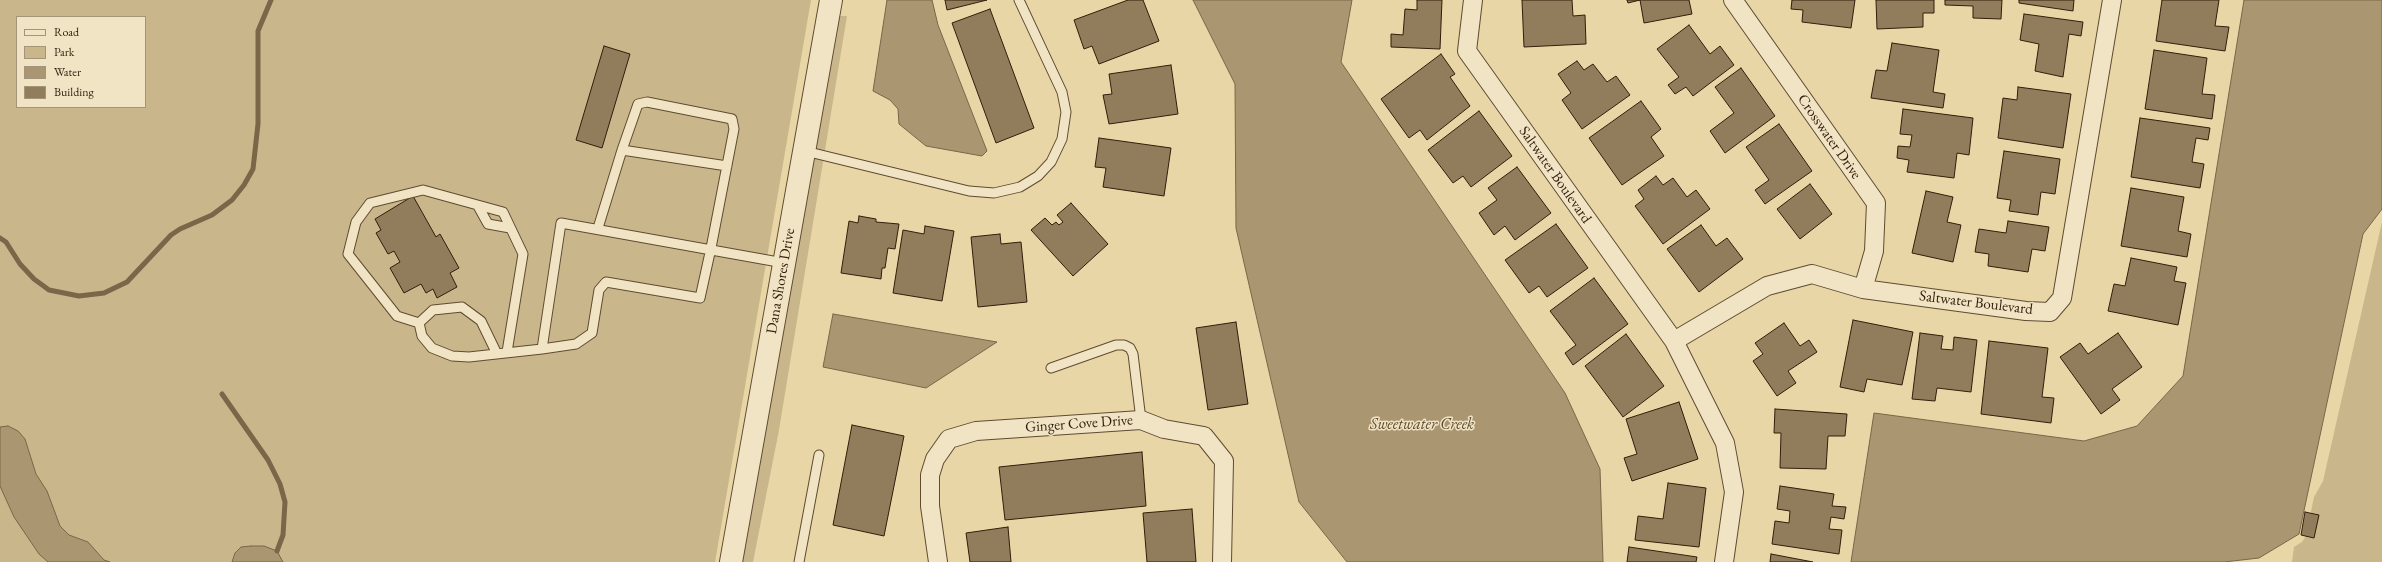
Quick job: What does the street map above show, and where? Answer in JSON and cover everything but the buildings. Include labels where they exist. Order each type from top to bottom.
[{"type":"street","name":"Dana Shores Drive","points":[[731,562],[831,0]]},
{"type":"street","name":"Saltwater Boulevard","points":[[1473,0],[1467,51],[1674,341],[1725,443],[1734,492],[1724,562]]},
{"type":"street","name":"Crosswater Drive","points":[[1733,0],[1876,203],[1874,250],[1863,289]]},
{"type":"street","name":"Saltwater Boulevard","points":[[1674,341],[1767,286],[1812,274],[1863,289],[2026,311],[2050,312],[2062,298],[2112,0]]},
{"type":"street","name":"Ginger Cove Drive","points":[[938,562],[930,506],[930,474],[935,459],[949,439],[976,431],[1141,420],[1164,429],[1204,436],[1224,461],[1222,562]]},
{"type":"lane","points":[[804,151],[910,179],[969,192],[994,192],[1020,187],[1038,176],[1051,162],[1062,139],[1066,112],[1062,92],[1019,0]]},
{"type":"lane","points":[[419,323],[422,336],[432,348],[452,356],[469,357],[576,344],[592,333],[599,290],[606,282],[700,298],[734,129],[732,119],[647,102],[638,104],[635,109],[598,228]]},
{"type":"lane","points":[[622,150],[727,166]]},
{"type":"lane","points":[[419,323],[397,316],[348,254],[356,222],[370,203],[423,190],[503,212],[523,254],[507,352]]},
{"type":"lane","points":[[478,206],[488,224],[510,228]]},
{"type":"lane","points":[[542,349],[561,222],[711,248],[784,263]]},
{"type":"lane","points":[[419,323],[433,310],[462,307],[481,321],[497,354]]},
{"type":"lane","points":[[1051,368],[1116,345],[1124,345],[1130,348],[1133,354],[1141,420]]},
{"type":"lane","points":[[799,562],[819,455]]},
{"type":"green space","points":[[0,0],[811,0],[715,562],[0,562]]},
{"type":"green space","points":[[837,16],[847,16],[779,430],[753,562],[740,562]]},
{"type":"green space","points":[[2382,222],[2382,562],[2292,562],[2294,547],[2302,542],[2306,536],[2314,497],[2323,481]]},
{"type":"water","points":[[887,0],[932,0],[938,25],[987,151],[982,156],[926,146],[899,124],[898,109],[890,100],[873,91]]},
{"type":"water","name":"Sweetwater Creek","points":[[1193,0],[1352,0],[1341,62],[1565,393],[1600,469],[1603,562],[1347,562],[1299,502],[1236,228],[1235,84]]},
{"type":"water","points":[[2244,0],[2382,0],[2382,209],[2363,234],[2299,534],[2259,558],[2224,562],[1851,562],[1874,413],[2084,441],[2137,426],[2183,376]]},
{"type":"water","points":[[833,314],[997,342],[926,388],[823,367]]},
{"type":"water","points":[[8,426],[18,431],[25,439],[36,474],[47,491],[60,526],[69,535],[88,542],[104,560],[110,562],[48,562],[39,554],[14,517],[0,486],[0,427]]},
{"type":"water","points":[[264,546],[277,551],[283,562],[232,562],[235,553],[241,547]]},
{"type":"waterway","points":[[0,238],[6,242],[20,264],[34,279],[49,290],[79,296],[104,293],[127,282],[171,235],[180,229],[212,215],[232,200],[244,185],[253,169],[258,124],[258,31],[271,0]]},
{"type":"waterway","points":[[222,394],[268,460],[280,484],[285,502],[283,535],[277,551]]}]
